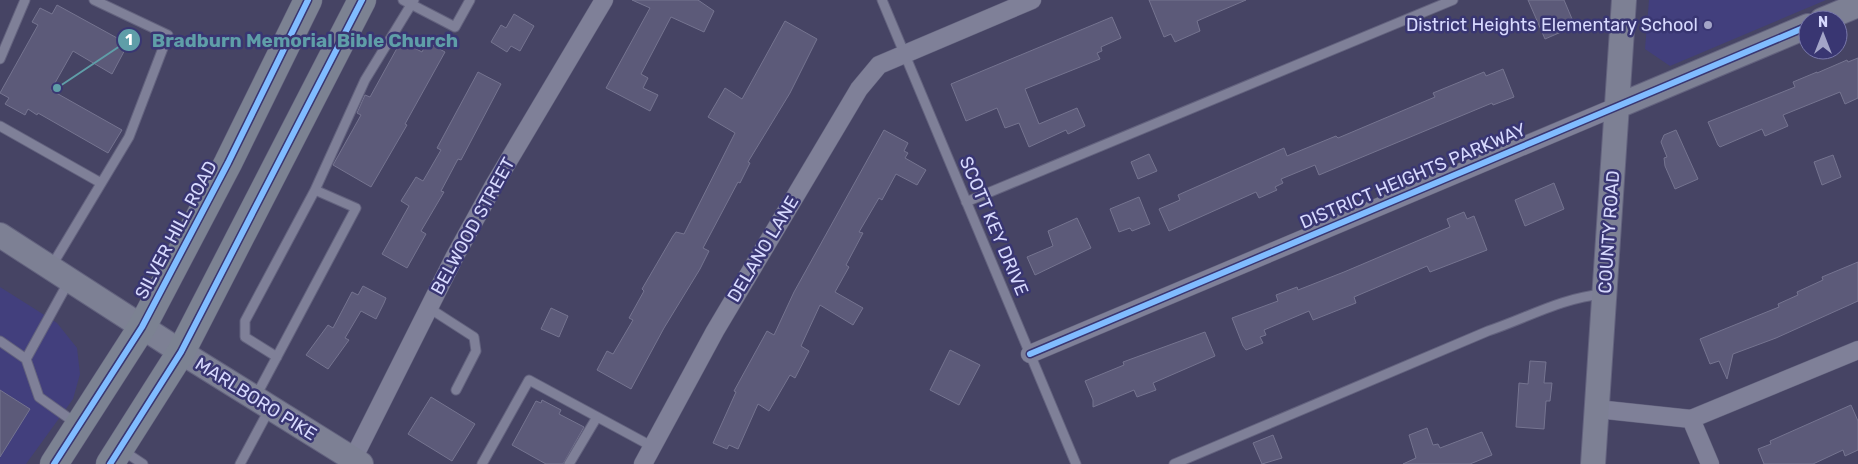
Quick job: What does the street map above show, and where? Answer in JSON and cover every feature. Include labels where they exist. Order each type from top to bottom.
[{"type":"main road","name":"SILVER HILL ROAD","points":[[54,464],[142,327],[228,163],[308,0]]},
{"type":"main road","points":[[115,456],[181,352],[362,0]]},
{"type":"street","name":"BELWOOD STREET","points":[[357,462],[429,308],[494,186],[604,0]]},
{"type":"street","name":"DELANO LANE","points":[[648,459],[715,331],[859,89],[879,65],[1032,0]]},
{"type":"street","name":"COUNTY ROAD","points":[[1591,463],[1597,410],[1624,0]]},
{"type":"street","points":[[1846,10],[1858,5]]},
{"type":"street","name":"DISTRICT HEIGHTS PARKWAY","points":[[1030,354],[1798,30]]},
{"type":"street","name":"MARLBORO PIKE","points":[[0,235],[181,352],[357,462]]},
{"type":"street","points":[[1597,410],[1691,419],[1858,350]]},
{"type":"street","points":[[1691,419],[1710,464]]},
{"type":"lane","points":[[0,59],[26,0]]},
{"type":"lane","points":[[26,359],[60,274],[101,183],[129,137],[168,35],[94,0]]},
{"type":"lane","points":[[403,0],[413,2],[455,27],[470,0]]},
{"type":"lane","name":"SCOTT KEY DRIVE","points":[[882,0],[1076,464]]},
{"type":"lane","points":[[966,202],[1453,0]]},
{"type":"lane","points":[[277,356],[245,337],[245,321],[315,190],[365,80],[413,2]]},
{"type":"lane","points":[[0,126],[101,183]]},
{"type":"lane","points":[[240,464],[277,356],[356,208],[315,190]]},
{"type":"lane","points":[[1174,464],[1488,331],[1518,321],[1540,310],[1579,296],[1605,294]]},
{"type":"lane","points":[[429,308],[474,337],[476,351],[456,390]]},
{"type":"lane","points":[[0,341],[26,359],[39,397],[79,425]]},
{"type":"lane","points":[[482,464],[530,380],[597,417],[648,459]]},
{"type":"lane","points":[[569,464],[597,417]]},
{"type":"lane","points":[[115,456],[143,464]]},
{"type":"shaded area","name":"District Heights Elementary School","points":[[1649,0],[1826,0],[1798,10],[1798,12],[1670,66],[1645,49]]},
{"type":"shaded area","points":[[0,287],[57,323],[77,348],[80,374],[73,399],[26,464],[0,464]]},
{"type":"building","points":[[632,0],[698,0],[714,11],[704,32],[671,17],[641,74],[648,78],[643,88],[658,95],[650,111],[606,88],[650,8]]},
{"type":"building","points":[[1149,0],[1246,0],[1197,21],[1200,31],[1175,42],[1171,34],[1164,37]]},
{"type":"building","points":[[1528,0],[1564,0],[1575,26],[1545,39]]},
{"type":"building","points":[[57,5],[128,44],[112,74],[73,51],[51,90],[122,130],[108,153],[38,113],[37,115],[28,109],[25,115],[5,104],[9,98],[0,93],[38,25],[32,22],[40,8],[52,14]]},
{"type":"building","points":[[514,14],[534,26],[520,51],[511,46],[507,52],[491,42],[501,25],[506,28]]},
{"type":"building","points":[[1112,17],[1121,38],[1101,47],[1102,51],[1097,53],[1100,59],[1025,89],[1039,124],[1077,108],[1085,126],[1068,134],[1066,130],[1029,147],[1019,123],[1005,128],[997,108],[966,121],[951,84]]},
{"type":"building","points":[[785,21],[817,39],[790,93],[748,162],[750,163],[740,183],[738,182],[703,248],[709,251],[700,269],[664,328],[631,389],[597,370],[607,351],[613,354],[633,320],[629,318],[644,291],[642,289],[673,236],[676,232],[684,234],[735,133],[708,117],[725,88],[742,99]]},
{"type":"building","points":[[401,41],[422,52],[427,42],[445,52],[405,124],[407,125],[371,187],[333,165],[361,115],[357,113],[365,95],[370,97]]},
{"type":"building","points":[[1858,58],[1858,98],[1845,104],[1840,92],[1783,115],[1788,126],[1765,136],[1762,129],[1720,147],[1718,145],[1708,122],[1795,87],[1793,82],[1847,60],[1848,62]]},
{"type":"building","points":[[1503,69],[1514,97],[1493,105],[1492,103],[1319,175],[1315,165],[1281,179],[1283,183],[1275,187],[1277,190],[1259,198],[1256,192],[1169,231],[1159,209],[1180,200],[1178,195],[1284,148],[1287,156],[1336,136],[1338,138],[1435,97],[1433,93],[1484,72],[1486,76]]},
{"type":"building","points":[[478,72],[501,84],[461,160],[458,159],[441,191],[444,192],[421,231],[426,234],[407,268],[382,254],[409,206],[401,201],[416,177],[423,181],[441,150],[437,148]]},
{"type":"building","points":[[884,130],[908,143],[904,151],[908,153],[905,158],[926,170],[917,185],[896,174],[882,200],[879,198],[859,232],[863,233],[846,265],[849,267],[835,292],[863,308],[853,325],[820,305],[801,346],[809,351],[795,378],[790,375],[769,411],[758,404],[738,449],[729,445],[727,449],[713,443],[736,392],[734,391],[767,331],[774,335],[794,292]]},
{"type":"building","points":[[1676,130],[1698,179],[1675,189],[1665,166],[1664,158],[1667,157],[1661,142],[1664,135]]},
{"type":"building","points":[[1149,154],[1157,171],[1138,179],[1131,162]]},
{"type":"building","points":[[1833,155],[1841,177],[1822,185],[1814,162]]},
{"type":"building","points":[[1554,183],[1564,209],[1525,226],[1515,200]]},
{"type":"building","points":[[1139,197],[1150,224],[1132,231],[1130,228],[1119,232],[1110,209]]},
{"type":"building","points":[[1464,212],[1467,219],[1474,216],[1487,250],[1430,272],[1427,266],[1354,297],[1356,303],[1313,320],[1309,311],[1264,330],[1266,335],[1260,337],[1263,343],[1246,350],[1243,346],[1232,318],[1278,301],[1276,295],[1297,287],[1298,290],[1450,227],[1447,219]]},
{"type":"building","points":[[1077,218],[1091,248],[1035,275],[1027,257],[1053,246],[1048,231]]},
{"type":"building","points":[[1858,262],[1858,301],[1776,338],[1733,354],[1727,379],[1719,361],[1710,364],[1700,339],[1779,307],[1778,304],[1798,295],[1797,292],[1823,280],[1822,277]]},
{"type":"building","points":[[363,286],[386,298],[384,303],[376,319],[361,311],[345,338],[349,340],[328,369],[306,355],[328,325],[333,328],[352,292],[358,295]]},
{"type":"building","points":[[551,308],[568,316],[559,337],[541,329]]},
{"type":"building","points":[[1205,332],[1215,356],[1153,383],[1156,390],[1137,397],[1134,390],[1093,407],[1093,400],[1085,381],[1124,365],[1123,362]]},
{"type":"building","points":[[950,350],[980,365],[959,405],[930,390]]},
{"type":"building","points":[[1530,361],[1546,362],[1544,383],[1552,383],[1550,401],[1546,401],[1544,429],[1516,427],[1519,383],[1528,384]]},
{"type":"building","points":[[0,390],[30,409],[0,457]]},
{"type":"building","points":[[431,397],[475,424],[452,461],[408,434]]},
{"type":"building","points":[[542,400],[561,410],[559,414],[584,427],[563,464],[546,464],[512,445],[536,401],[541,403]]},
{"type":"building","points":[[1851,405],[1858,421],[1858,450],[1845,456],[1843,450],[1813,464],[1764,464],[1758,449],[1771,444],[1770,441]]},
{"type":"building","points":[[1427,428],[1433,445],[1438,444],[1440,448],[1482,432],[1492,455],[1470,464],[1403,464],[1416,458],[1409,435]]},
{"type":"building","points":[[1273,435],[1282,458],[1262,464],[1253,443]]},
{"type":"cycle path","points":[[54,464],[142,327],[228,163],[308,0]]},
{"type":"cycle path","points":[[110,464],[181,352],[362,0]]},
{"type":"cycle path","points":[[1030,354],[1798,30]]},
{"type":"place","name":"District Heights Elementary School","points":[[1708,25]]},
{"type":"place","name":"Bradburn Memorial Bible Church","points":[[57,88]]}]
